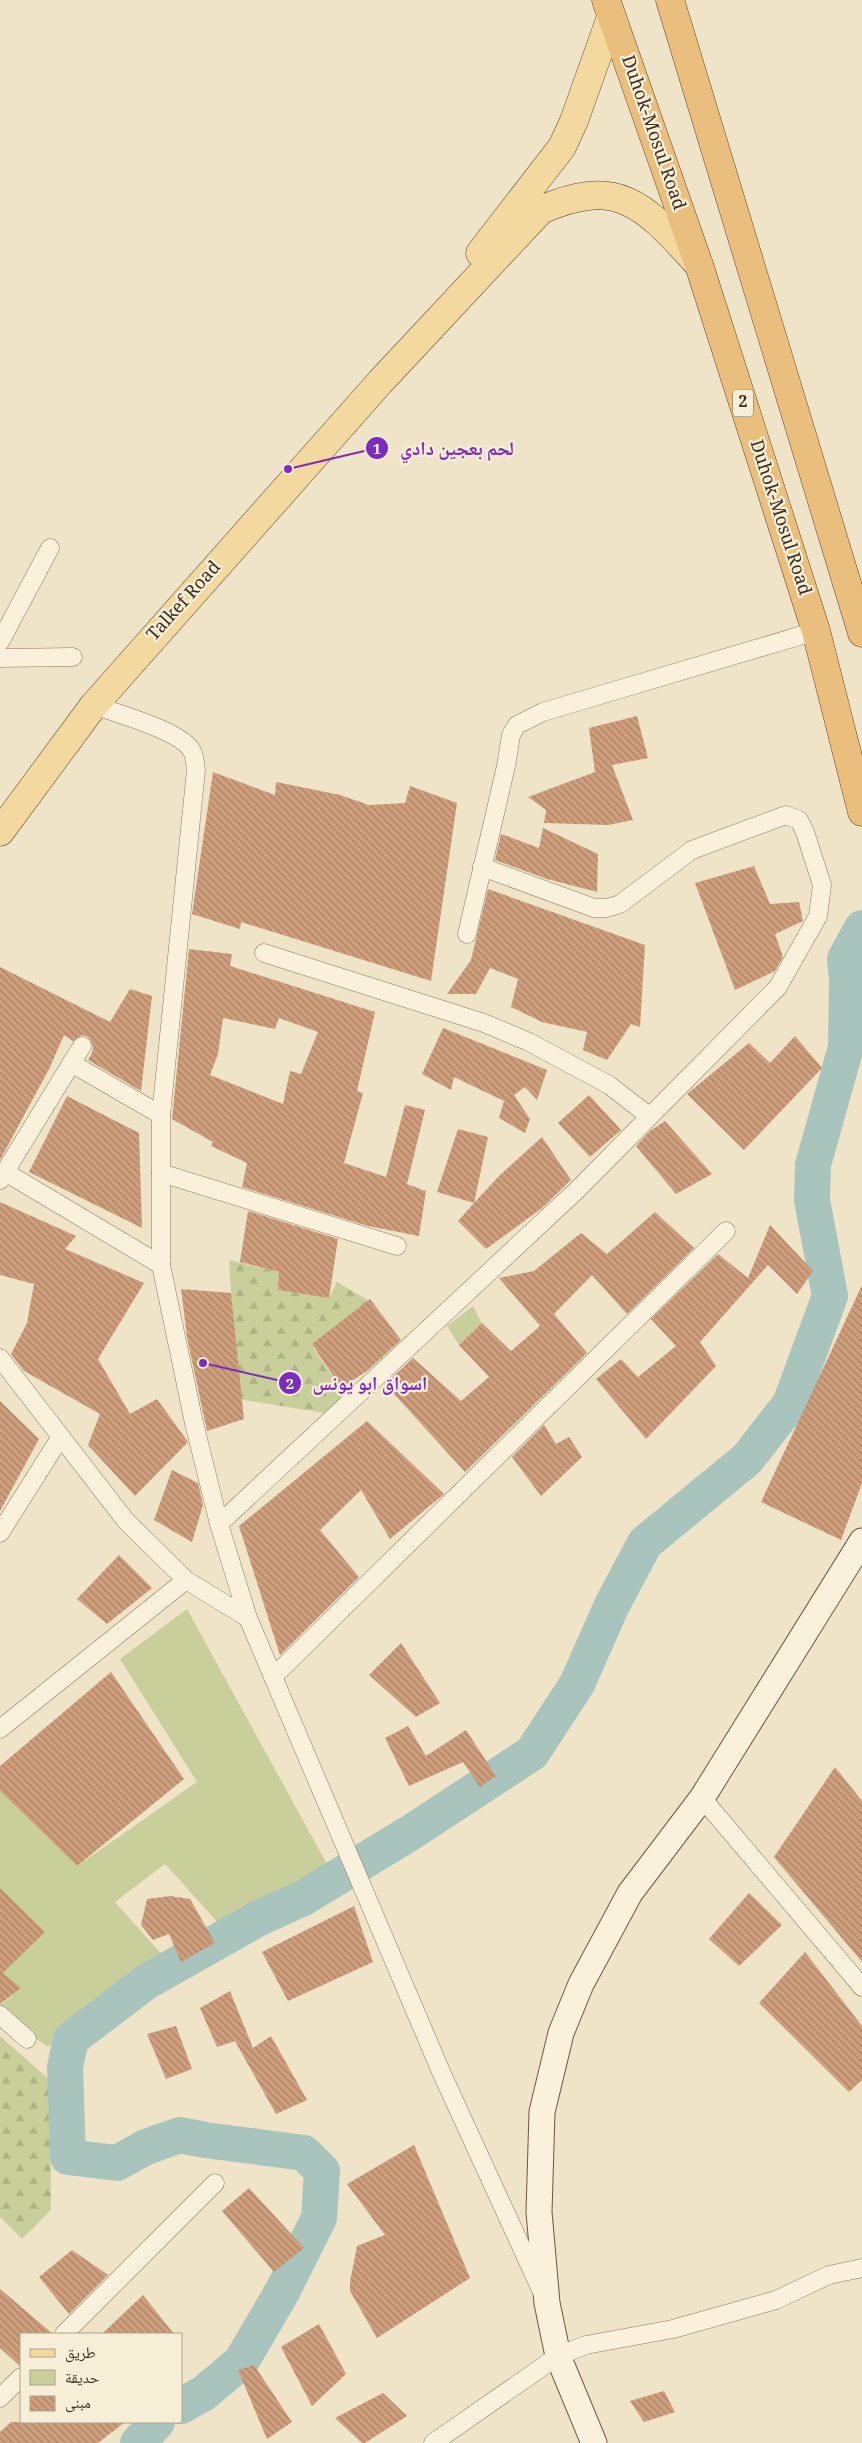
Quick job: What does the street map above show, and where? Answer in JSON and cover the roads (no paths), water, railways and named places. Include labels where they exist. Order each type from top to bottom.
[{"type":"highway","points":[[670,0],[862,633]]},
{"type":"highway","name":"Duhok-Mosul Road","points":[[609,8],[699,265],[816,631],[862,812]]},
{"type":"main road","points":[[381,381],[562,147],[574,121],[609,8]]},
{"type":"main road","points":[[381,381],[541,210],[565,199],[588,194],[615,196],[635,204],[650,214],[699,265]]},
{"type":"main road","name":"Talkef Road","points":[[0,832],[94,705],[381,381]]},
{"type":"main road","points":[[594,2443],[558,2356],[547,2303],[539,2212],[541,2120],[561,2033],[581,1984],[630,1893],[702,1798],[862,1541]]},
{"type":"street","points":[[0,642],[50,548]]},
{"type":"street","points":[[467,934],[506,766],[511,735],[522,722],[543,712],[816,631]]},
{"type":"street","points":[[0,658],[73,656]]},
{"type":"street","points":[[94,705],[154,726],[176,737],[192,750],[196,770],[161,1115],[161,1265],[188,1395],[219,1524],[248,1618],[442,2074],[547,2303]]},
{"type":"street","points":[[219,1524],[576,1191],[778,987],[818,916],[822,885],[805,832],[799,820],[786,815],[700,846],[678,859],[620,904],[607,908],[588,906],[482,867]]},
{"type":"street","points":[[264,953],[484,1024],[529,1042],[609,1085],[649,1116]]},
{"type":"street","points":[[82,1046],[3,1176],[161,1265]]},
{"type":"street","points":[[71,1063],[161,1115]]},
{"type":"street","points":[[161,1173],[397,1246]]},
{"type":"street","points":[[273,1677],[726,1231]]},
{"type":"street","points":[[0,1358],[126,1521],[186,1580],[248,1618]]},
{"type":"street","points":[[0,1533],[60,1438]]},
{"type":"street","points":[[0,1729],[186,1580]]},
{"type":"street","points":[[702,1798],[862,1987]]},
{"type":"street","points":[[0,2014],[27,2040]]},
{"type":"street","points":[[65,2333],[214,2183]]},
{"type":"street","points":[[433,2443],[558,2356],[586,2346],[674,2329],[776,2300],[829,2275],[862,2268]]},
{"type":"street","points":[[0,2398],[20,2378]]},
{"type":"waterway","points":[[182,2405],[204,2393],[241,2362],[282,2292],[319,2218],[322,2171],[304,2153],[180,2135],[146,2147],[117,2163],[68,2157],[65,2067],[71,2039],[146,1982],[259,1918],[303,1898],[410,1833],[532,1753],[577,1684],[612,1605],[645,1543],[747,1459],[790,1404],[830,1296],[812,1200],[813,1165],[846,1047],[847,979],[845,959],[862,928]]},
{"type":"waterway","points":[[138,2443],[156,2423]]},
{"type":"place","name":"لحم بعجين دادي","points":[[288,469]]},
{"type":"place","name":"اسواق ابو يونس","points":[[203,1363]]}]
